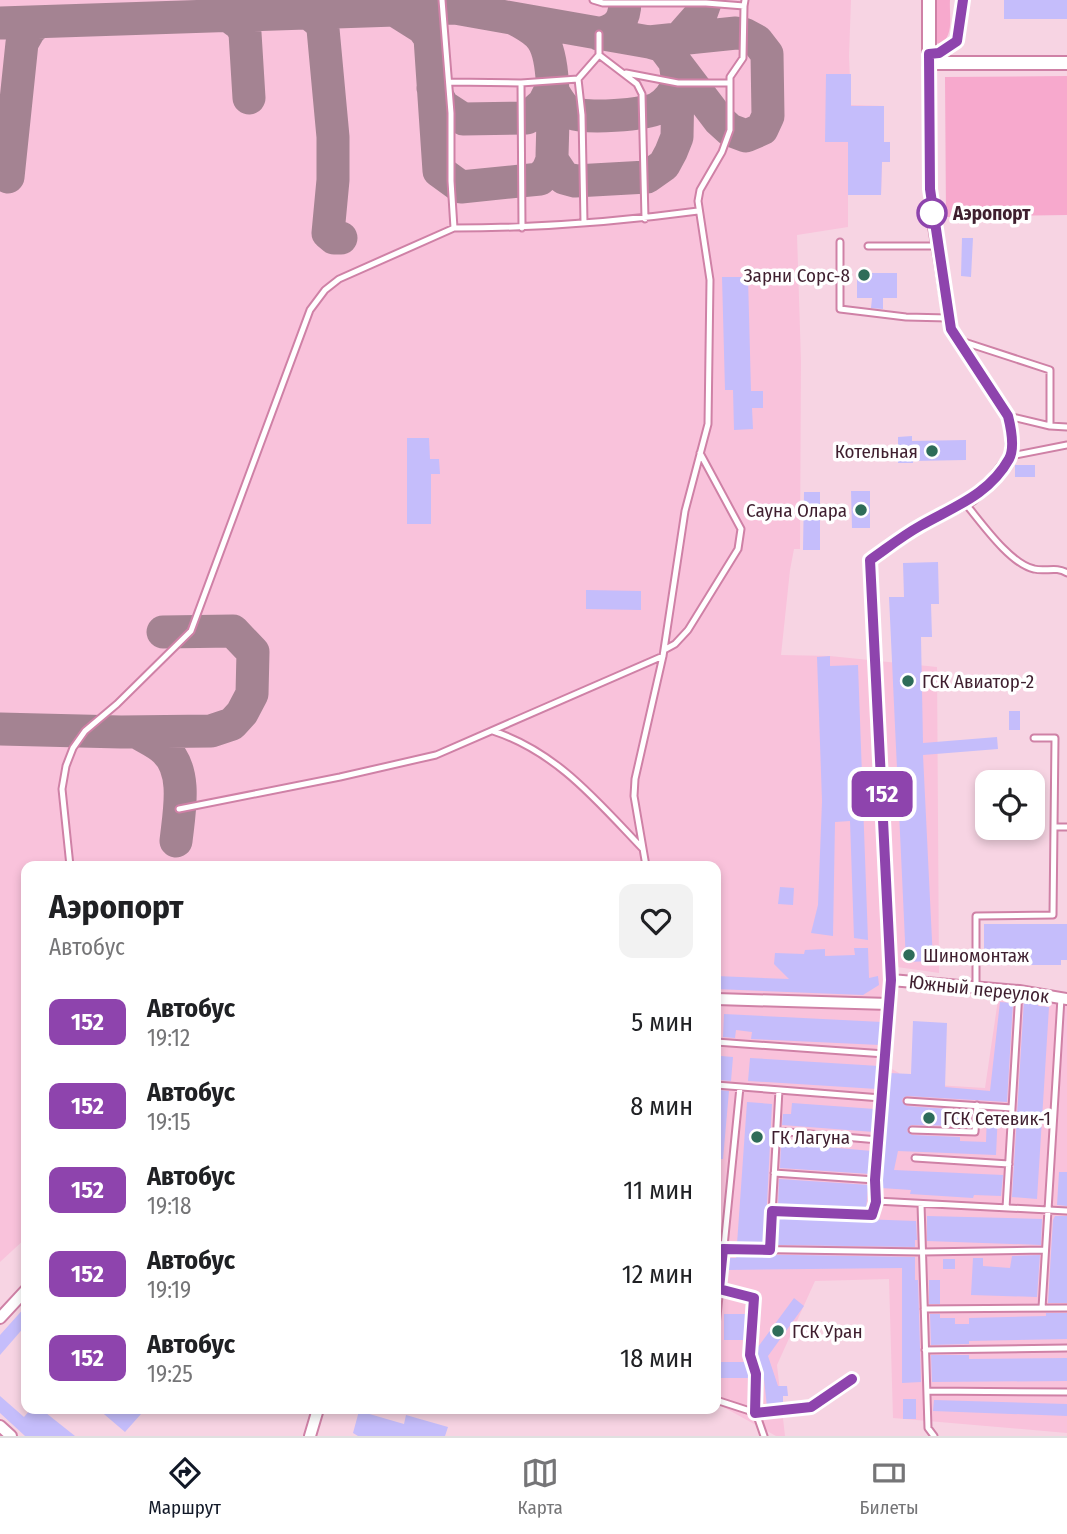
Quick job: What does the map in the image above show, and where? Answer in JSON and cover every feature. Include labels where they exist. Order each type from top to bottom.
[{"type":"street","points":[[721,999],[889,1004],[891,980],[870,560],[918,527],[972,499],[994,478],[1011,456],[1008,416],[951,329],[949,318],[930,189],[929,0]]},
{"type":"street","points":[[929,59],[1067,63]]},
{"type":"street","name":"Южный переулок","points":[[891,980],[1018,991],[1064,999]]},
{"type":"street","points":[[0,1318],[21,1295]]},
{"type":"street","points":[[310,1436],[317,1414]]},
{"type":"street","points":[[0,1426],[11,1436]]},
{"type":"lane","points":[[442,0],[449,82],[454,228]]},
{"type":"lane","points":[[593,0],[603,4],[745,3],[743,58],[733,70],[730,83],[730,130],[722,152],[700,190],[698,211],[710,280],[708,424],[685,511],[663,653],[635,779],[634,796],[645,861]]},
{"type":"lane","points":[[929,59],[957,41],[963,0]]},
{"type":"lane","points":[[449,82],[522,83],[578,79],[599,55],[599,34]]},
{"type":"lane","points":[[599,55],[637,84],[642,94],[645,219]]},
{"type":"lane","points":[[623,73],[678,83],[730,83]]},
{"type":"lane","points":[[578,79],[582,115],[584,223]]},
{"type":"lane","points":[[522,83],[522,228]]},
{"type":"lane","points":[[69,861],[62,789],[73,748],[85,731],[117,704],[191,631],[310,310],[325,290],[339,279],[454,228],[522,228],[645,219],[698,211]]},
{"type":"lane","points":[[840,242],[840,309],[906,317],[949,318]]},
{"type":"lane","points":[[868,246],[938,246]]},
{"type":"lane","points":[[958,340],[1050,370],[1050,426]]},
{"type":"lane","points":[[1008,416],[1050,426],[1067,427]]},
{"type":"lane","points":[[1011,456],[1067,445]]},
{"type":"lane","points":[[179,809],[436,755],[493,732],[663,653],[688,630],[738,549],[741,529],[700,453]]},
{"type":"lane","points":[[965,503],[1016,561],[1034,569],[1061,569],[1067,573]]},
{"type":"lane","points":[[493,732],[528,745],[561,767],[642,848]]},
{"type":"lane","points":[[976,988],[976,916],[1053,915],[1055,738],[1034,738]]},
{"type":"lane","points":[[1054,827],[1067,827]]},
{"type":"lane","points":[[1006,1208],[1018,991]]},
{"type":"lane","points":[[1042,1308],[1064,999]]},
{"type":"lane","points":[[772,1211],[872,1215],[876,1202],[875,1180],[889,1004]]},
{"type":"lane","points":[[721,1042],[885,1054]]},
{"type":"lane","points":[[721,1085],[881,1098]]},
{"type":"lane","points":[[721,1269],[740,1087]]},
{"type":"lane","points":[[770,1250],[779,1090]]},
{"type":"lane","points":[[907,1101],[1012,1108]]},
{"type":"lane","points":[[912,1130],[975,1132],[977,1105]]},
{"type":"lane","points":[[776,1131],[878,1140]]},
{"type":"lane","points":[[915,1158],[1009,1164]]},
{"type":"lane","points":[[774,1172],[875,1180]]},
{"type":"lane","points":[[876,1202],[1067,1211]]},
{"type":"lane","points":[[921,1204],[928,1428],[934,1436]]},
{"type":"lane","points":[[723,1249],[922,1252],[1045,1250]]},
{"type":"lane","points":[[721,1290],[754,1298],[750,1355],[756,1374],[755,1413],[764,1436]]},
{"type":"lane","points":[[924,1310],[1067,1308]]},
{"type":"lane","points":[[925,1350],[1067,1348]]},
{"type":"lane","points":[[721,1403],[755,1413],[811,1407],[852,1379]]},
{"type":"lane","points":[[927,1391],[1067,1392]]},
{"type":"shaded area","points":[[0,0],[851,0],[851,105],[884,106],[881,195],[848,195],[848,227],[797,235],[801,361],[800,549],[794,549],[790,570],[781,655],[830,656],[937,667],[939,973],[897,967],[890,1068],[899,1073],[902,1083],[985,1088],[999,993],[1067,1004],[1067,1433],[893,1418],[889,1279],[815,1281],[777,1365],[785,1436],[776,1436],[721,1406],[721,861],[21,861],[21,1243],[0,1262]]},
{"type":"shaded area","points":[[934,0],[950,0],[949,32],[938,44],[934,38]]},
{"type":"shaded area","points":[[1067,76],[1067,215],[946,217],[945,77]]},
{"type":"building","points":[[1004,0],[1067,0],[1067,19],[1004,19]]},
{"type":"building","points":[[826,74],[851,74],[851,106],[884,106],[884,142],[890,142],[890,162],[882,162],[881,195],[848,195],[848,142],[825,142]]},
{"type":"building","points":[[962,238],[973,238],[971,277],[961,276]]},
{"type":"building","points":[[857,273],[897,273],[897,298],[883,298],[883,309],[871,308],[872,298],[857,298]]},
{"type":"building","points":[[722,277],[748,277],[751,391],[763,391],[763,408],[752,408],[753,429],[734,430],[733,390],[725,390]]},
{"type":"building","name":"Котельная","points":[[912,436],[912,441],[966,440],[966,460],[898,463],[898,437]]},
{"type":"building","points":[[407,438],[429,438],[430,459],[439,459],[440,474],[431,474],[431,524],[407,524]]},
{"type":"building","points":[[1015,465],[1035,465],[1035,477],[1015,477]]},
{"type":"building","name":"Сауна Олара","points":[[851,491],[870,491],[870,528],[852,528]]},
{"type":"building","points":[[804,492],[820,492],[820,550],[803,550]]},
{"type":"building","points":[[938,562],[939,604],[931,604],[932,637],[921,637],[923,743],[997,737],[998,749],[923,755],[933,961],[906,962],[889,597],[904,597],[903,563]]},
{"type":"building","points":[[586,590],[641,591],[641,610],[586,609]]},
{"type":"building","points":[[830,656],[830,666],[858,665],[868,940],[854,938],[850,821],[835,822],[833,936],[811,933],[818,905],[822,801],[817,657]]},
{"type":"building","points":[[1009,711],[1020,711],[1020,730],[1009,730]]},
{"type":"building","points":[[780,887],[794,888],[793,905],[778,904]]},
{"type":"building","points":[[984,924],[1067,924],[1067,960],[1061,960],[1061,965],[984,965]]},
{"type":"building","points":[[854,948],[868,948],[869,978],[878,976],[879,985],[863,995],[721,989],[721,976],[789,979],[774,964],[775,953],[804,954],[805,950],[825,949],[825,956],[855,955]]},
{"type":"building","points":[[1024,1000],[1049,1007],[1037,1199],[1012,1197]]},
{"type":"building","points":[[1000,1002],[1013,1003],[1007,1102],[907,1096],[902,1101],[907,1106],[962,1110],[961,1126],[911,1125],[907,1131],[912,1135],[960,1137],[960,1141],[986,1142],[987,1112],[998,1112],[996,1155],[898,1151],[894,1170],[1003,1175],[1001,1196],[974,1195],[973,1198],[910,1194],[911,1190],[881,1188],[889,1073],[911,1074],[913,1021],[947,1023],[945,1087],[990,1091]]},
{"type":"building","points":[[724,1014],[882,1022],[880,1045],[751,1039],[752,1032],[736,1030],[735,1038],[723,1037]]},
{"type":"building","points":[[721,1056],[733,1057],[731,1081],[721,1080]]},
{"type":"building","points":[[750,1058],[879,1066],[877,1089],[748,1081]]},
{"type":"building","points":[[721,1090],[729,1091],[721,1159]]},
{"type":"building","points":[[747,1102],[772,1104],[765,1244],[737,1244]]},
{"type":"building","points":[[792,1103],[875,1109],[874,1132],[782,1125],[783,1114],[791,1114]]},
{"type":"building","points":[[781,1143],[872,1151],[870,1174],[780,1168]]},
{"type":"building","points":[[1059,1172],[1067,1172],[1067,1206],[1057,1205]]},
{"type":"building","points":[[779,1179],[870,1185],[866,1210],[778,1206]]},
{"type":"building","points":[[777,1216],[916,1221],[917,1240],[915,1247],[776,1245]]},
{"type":"building","points":[[927,1216],[1042,1219],[1041,1245],[927,1241]]},
{"type":"building","points":[[1055,1216],[1067,1216],[1067,1303],[1048,1303]]},
{"type":"building","points":[[737,1254],[915,1257],[921,1382],[902,1383],[902,1268],[727,1270],[728,1258],[736,1258]]},
{"type":"building","points":[[1040,1255],[1037,1297],[971,1295],[973,1258],[983,1258],[983,1266],[1010,1268],[1012,1256]]},
{"type":"building","points":[[943,1259],[955,1259],[955,1269],[943,1269]]},
{"type":"building","points":[[929,1280],[940,1280],[940,1304],[929,1304]]},
{"type":"building","points":[[794,1298],[804,1306],[768,1356],[778,1386],[787,1386],[788,1396],[783,1396],[783,1405],[767,1407],[764,1379],[761,1378],[755,1351]]},
{"type":"building","points":[[21,1312],[21,1331],[0,1355],[0,1335]]},
{"type":"building","points":[[1046,1313],[1067,1313],[1067,1339],[969,1341],[969,1344],[931,1345],[930,1314],[940,1314],[940,1318],[955,1318],[955,1324],[969,1324],[969,1318],[1046,1316]]},
{"type":"building","name":"ГСК Уран","points":[[724,1314],[747,1314],[746,1340],[724,1340]]},
{"type":"building","points":[[931,1355],[969,1355],[969,1359],[1067,1358],[1067,1381],[932,1382]]},
{"type":"building","points":[[721,1362],[747,1362],[751,1378],[721,1378]]},
{"type":"building","points":[[0,1396],[24,1417],[27,1414],[47,1414],[75,1436],[25,1436],[0,1413]]},
{"type":"building","points":[[903,1399],[916,1399],[916,1419],[903,1419]]},
{"type":"building","points":[[934,1400],[1067,1404],[1067,1416],[933,1411]]},
{"type":"building","points":[[104,1414],[141,1414],[125,1432]]},
{"type":"building","points":[[358,1414],[369,1414],[404,1424],[406,1415],[448,1427],[445,1436],[358,1436],[353,1433]]},
{"type":"taxiway","points":[[599,34],[620,23],[625,0]]},
{"type":"taxiway","points":[[679,39],[701,14],[706,0]]},
{"type":"taxiway","points":[[0,23],[455,8],[663,46],[675,62],[678,83],[677,137],[664,165],[647,177],[575,181],[564,178],[552,160]]},
{"type":"taxiway","points":[[396,11],[423,28],[430,38],[439,171],[461,187],[540,179],[552,160],[553,97],[547,50],[537,33],[515,19]]},
{"type":"taxiway","points":[[310,14],[320,22],[323,29],[333,137],[333,180],[328,233],[334,238],[341,238]]},
{"type":"taxiway","points":[[230,17],[241,25],[245,33],[249,98]]},
{"type":"taxiway","points":[[8,177],[22,43],[30,29],[39,22]]},
{"type":"taxiway","points":[[649,42],[736,33],[757,41],[767,54],[768,116],[762,129],[746,136],[730,130],[719,120],[675,62]]},
{"type":"taxiway","points":[[433,88],[443,106],[463,119],[527,118],[544,103],[551,89],[562,106],[572,113],[589,116],[615,115],[641,113],[658,108],[675,91],[678,83]]},
{"type":"taxiway","points":[[0,729],[211,731],[232,724],[242,713],[252,694],[253,652],[233,631],[163,632]]},
{"type":"taxiway","points":[[137,732],[165,750],[177,769],[180,805],[176,841]]},
{"type":"bus line","name":"152","points":[[721,1269],[723,1249],[770,1250],[772,1211],[872,1215],[876,1202],[875,1180],[891,980],[870,560],[918,527],[972,499],[994,478],[1011,456],[1008,416],[951,329],[933,220],[930,189],[929,54],[950,48],[957,41],[963,0]]},
{"type":"bus line","name":"152","points":[[721,1290],[754,1298],[750,1355],[756,1374],[755,1413],[811,1407],[852,1379]]},
{"type":"place","name":"Аэропорт","points":[[932,213]]},
{"type":"place","name":"Зарни Сорс-8","points":[[864,275]]},
{"type":"place","name":"Котельная","points":[[932,451]]},
{"type":"place","name":"Сауна Олара","points":[[861,510]]},
{"type":"place","name":"ГСК Авиатор-2","points":[[908,681]]},
{"type":"place","name":"Шиномонтаж","points":[[909,955]]},
{"type":"place","name":"ГСК Сетевик-1","points":[[929,1118]]},
{"type":"place","name":"ГК Лагуна","points":[[757,1137]]},
{"type":"place","name":"ГСК Уран","points":[[778,1331]]}]
